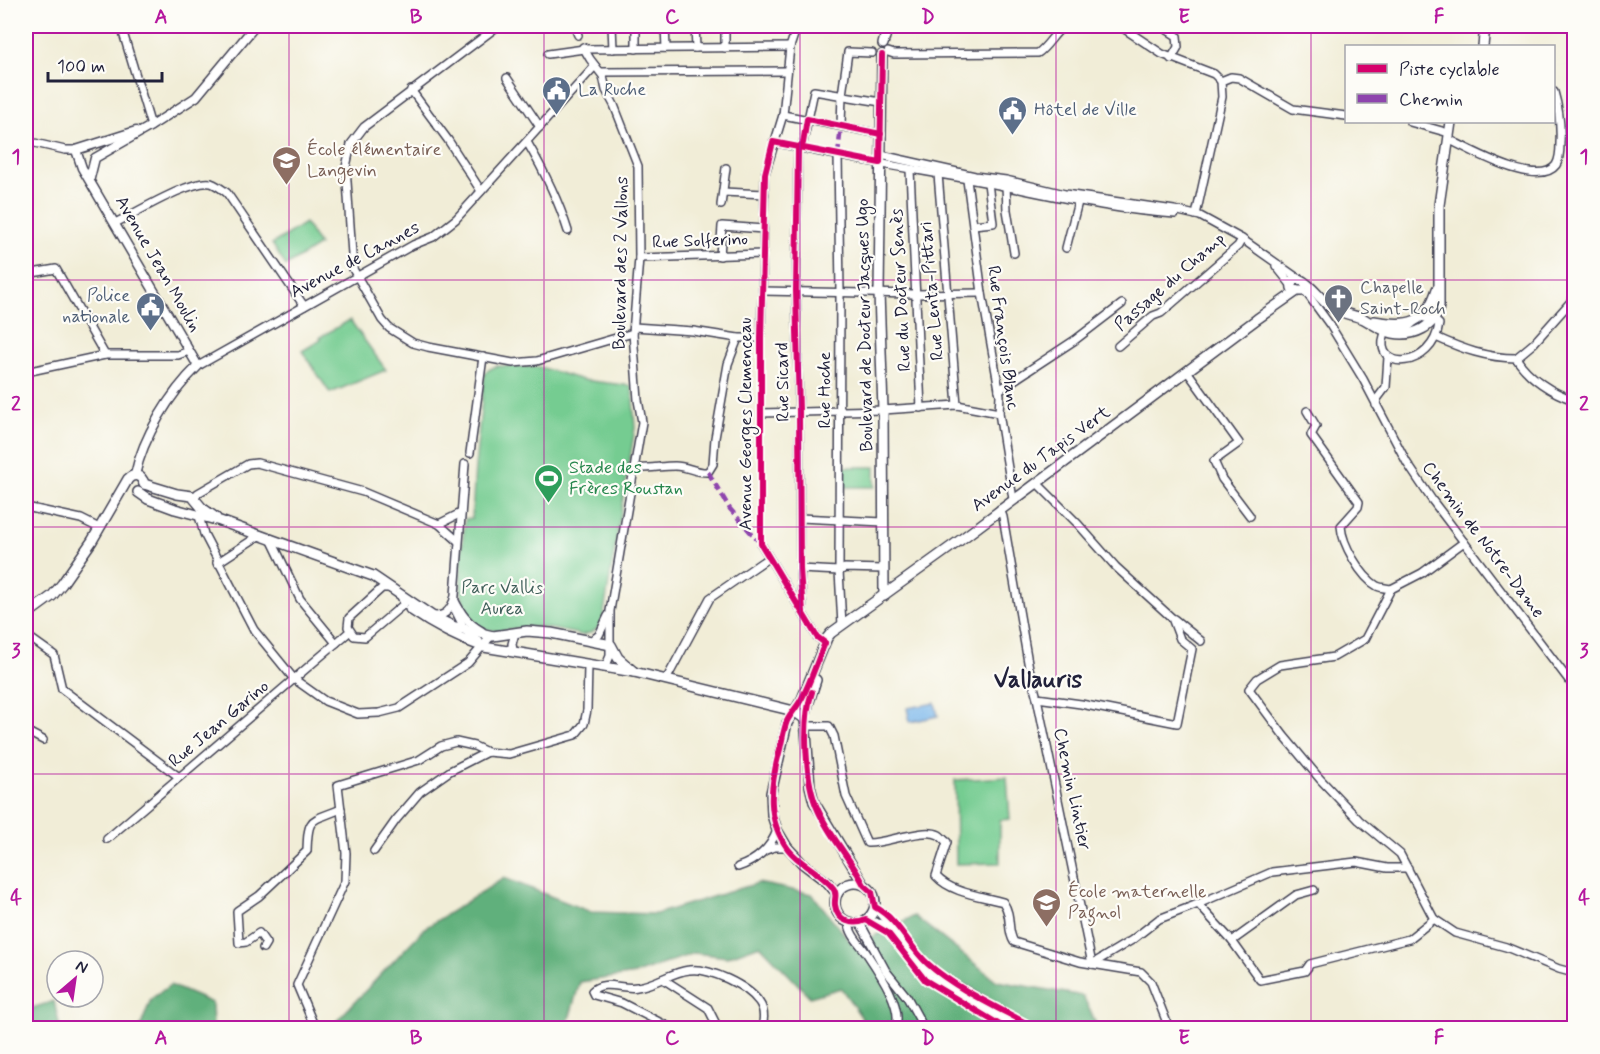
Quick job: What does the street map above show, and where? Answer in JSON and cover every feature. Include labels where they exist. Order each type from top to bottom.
[{"type":"main road","name":"Boulevard de Docteur Jacques Ugo","points":[[884,596],[883,410],[879,293],[881,51],[888,26]]},
{"type":"main road","points":[[1483,45],[1485,26]]},
{"type":"main road","points":[[1362,319],[1394,333],[1409,333],[1429,320],[1438,287],[1439,205],[1451,123]]},
{"type":"main road","points":[[1299,287],[1310,285],[1323,300],[1340,312],[1362,319],[1394,324],[1429,320]]},
{"type":"main road","name":"Avenue du Tapis Vert","points":[[825,643],[831,633],[1037,483],[1299,287]]},
{"type":"main road","points":[[1429,320],[1438,287]]},
{"type":"main road","points":[[26,615],[52,596],[62,584],[115,502],[135,488],[142,479],[135,475]]},
{"type":"main road","points":[[135,488],[193,498],[220,521]]},
{"type":"main road","points":[[135,488],[148,499],[220,521],[357,570],[403,600],[487,642],[528,631],[611,645],[618,658],[634,672]]},
{"type":"main road","points":[[192,513],[181,504],[183,499],[193,498]]},
{"type":"main road","points":[[192,513],[197,508],[193,498]]},
{"type":"main road","points":[[403,600],[420,615],[453,635],[513,650],[634,672],[794,711],[805,723]]},
{"type":"main road","points":[[825,643],[802,699],[787,723],[771,793],[772,815],[777,830],[787,847],[802,863],[828,883],[837,894]]},
{"type":"main road","points":[[825,643],[820,672],[808,705],[805,723],[810,786],[814,802],[864,885],[874,897],[875,907],[872,914],[863,921]]},
{"type":"main road","points":[[864,885],[849,884],[837,894],[835,905],[839,916],[849,922],[863,921],[888,929],[929,980],[1013,1029]]},
{"type":"main road","points":[[875,907],[918,958],[934,973],[1029,1029]]},
{"type":"street","points":[[121,26],[151,126]]},
{"type":"street","points":[[77,153],[83,160],[94,160],[196,97],[255,26]]},
{"type":"street","points":[[498,26],[364,127],[353,140],[348,152],[346,167],[352,264],[356,277],[382,320],[400,336],[428,347],[513,363],[537,362],[634,330],[693,331],[738,338],[761,338]]},
{"type":"street","points":[[574,26],[578,35]]},
{"type":"street","points":[[612,26],[613,49]]},
{"type":"street","points":[[636,26],[636,49]]},
{"type":"street","points":[[665,26],[666,48]]},
{"type":"street","points":[[695,26],[696,48]]},
{"type":"street","points":[[725,26],[725,48]]},
{"type":"street","name":"Avenue Georges Clemenceau","points":[[797,26],[790,47],[783,115],[765,174],[761,338],[761,544],[817,637],[825,643]]},
{"type":"street","points":[[841,125],[842,95],[848,52],[972,55],[1038,53],[1044,50],[1055,33],[1064,26]]},
{"type":"street","points":[[880,159],[913,170],[1006,184],[1078,199],[1173,214],[1196,215],[1222,97],[1221,81],[1214,74],[1171,59],[1120,26]]},
{"type":"street","points":[[1161,26],[1177,36],[1178,47],[1171,59]]},
{"type":"street","points":[[548,54],[583,48],[604,50],[790,47]]},
{"type":"street","name":"Boulevard des 2 Vallons","points":[[583,48],[598,69],[638,166],[639,258],[634,330],[638,400],[642,422],[610,611]]},
{"type":"street","points":[[598,69],[787,70]]},
{"type":"street","name":"Avenue de Cannes","points":[[135,475],[143,450],[171,398],[198,366],[413,245],[433,237],[456,219],[540,127],[598,69]]},
{"type":"street","points":[[1221,81],[1231,77],[1239,78],[1293,109],[1345,116]]},
{"type":"street","points":[[507,78],[540,127]]},
{"type":"street","points":[[411,90],[448,140],[481,191]]},
{"type":"street","name":"Rue Sicard","points":[[804,615],[800,569],[796,291],[798,148],[803,143],[814,91],[842,95]]},
{"type":"street","points":[[842,95],[881,102]]},
{"type":"street","points":[[1413,123],[1449,136],[1516,171],[1529,173],[1549,171],[1556,165],[1560,156],[1561,125],[1555,97]]},
{"type":"street","points":[[783,115],[881,134]]},
{"type":"street","points":[[26,141],[77,153],[151,126]]},
{"type":"street","points":[[526,142],[559,201],[568,231]]},
{"type":"street","points":[[773,142],[838,155],[916,163],[935,172]]},
{"type":"street","name":"Avenue Jean Moulin","points":[[77,153],[82,168],[90,178],[198,366]]},
{"type":"street","name":"Rue Hoche","points":[[838,155],[842,625]]},
{"type":"street","points":[[90,178],[94,160]]},
{"type":"street","name":"Rue du Docteur Senès","points":[[916,163],[913,170],[915,294],[921,408]]},
{"type":"street","points":[[721,205],[726,168]]},
{"type":"street","name":"Rue Lenta-Pittari","points":[[935,172],[957,405]]},
{"type":"street","name":"Rue François Blanc","points":[[972,179],[973,225],[999,390],[999,413],[1013,499]]},
{"type":"street","points":[[973,225],[993,223],[990,182]]},
{"type":"street","points":[[115,223],[193,184],[210,183],[217,186],[227,193],[304,306]]},
{"type":"street","points":[[1006,184],[1014,254]]},
{"type":"street","points":[[723,192],[765,194]]},
{"type":"street","points":[[1066,248],[1078,199]]},
{"type":"street","name":"Chemin de Notre-Dame","points":[[1196,215],[1242,239],[1268,258],[1299,287],[1330,325],[1363,379],[1413,472],[1575,687]]},
{"type":"street","points":[[720,255],[722,226],[764,229]]},
{"type":"street","name":"Passage du Champ","points":[[1118,346],[1153,316],[1161,313],[1238,246],[1242,239]]},
{"type":"street","name":"Rue Solferino","points":[[639,258],[763,254]]},
{"type":"street","points":[[26,274],[56,269],[105,355]]},
{"type":"street","points":[[762,291],[982,293]]},
{"type":"street","points":[[1376,405],[1377,399],[1386,387],[1388,357],[1383,349],[1383,340],[1389,328],[1407,328],[1429,320],[1436,337],[1453,345],[1500,358],[1516,358],[1575,298]]},
{"type":"street","points":[[999,390],[1075,340],[1122,304]]},
{"type":"street","points":[[1388,357],[1410,360],[1421,355],[1436,337]]},
{"type":"street","points":[[635,468],[676,466],[702,473],[708,472],[713,464],[715,438],[728,364],[738,338]]},
{"type":"street","points":[[26,372],[105,355],[178,355],[189,351]]},
{"type":"street","points":[[470,453],[483,357]]},
{"type":"street","points":[[1516,358],[1521,366],[1550,391],[1575,400]]},
{"type":"street","points":[[1388,375],[1398,360]]},
{"type":"street","points":[[1186,372],[1239,443],[1214,461],[1222,479],[1250,516]]},
{"type":"street","points":[[761,413],[883,410],[957,405],[999,413]]},
{"type":"street","points":[[1307,411],[1316,426],[1311,435],[1359,501],[1358,507],[1341,526],[1341,536],[1354,561],[1372,582],[1378,587],[1391,589]]},
{"type":"street","points":[[193,498],[248,464],[257,463],[363,492],[438,524],[458,541]]},
{"type":"street","points":[[465,464],[454,599],[465,630]]},
{"type":"street","points":[[1037,483],[1116,567],[1201,641]]},
{"type":"street","points":[[26,507],[81,519],[99,528]]},
{"type":"street","name":"Chemin Lintier","points":[[1000,509],[1029,668],[1092,964]]},
{"type":"street","points":[[192,513],[254,630],[294,679],[325,701],[358,714],[379,713],[399,708],[468,663],[487,642],[457,611]]},
{"type":"street","points":[[438,524],[460,513]]},
{"type":"street","points":[[800,518],[883,522]]},
{"type":"street","points":[[218,563],[260,536]]},
{"type":"street","points":[[271,539],[300,599],[336,643]]},
{"type":"street","points":[[1464,542],[1422,573],[1391,589],[1365,639],[1334,657],[1280,665],[1257,679],[1249,689],[1320,780],[1359,820],[1400,854],[1434,919],[1455,933],[1506,947],[1559,969],[1575,973]]},
{"type":"street","points":[[666,680],[710,598],[768,558]]},
{"type":"street","points":[[800,569],[884,569]]},
{"type":"street","points":[[385,588],[349,618],[349,632],[359,638],[364,637],[403,600]]},
{"type":"street","points":[[432,616],[441,616],[448,612],[454,599]]},
{"type":"street","points":[[420,615],[442,627],[448,624],[457,611]]},
{"type":"street","points":[[591,641],[599,635],[610,611]]},
{"type":"street","points":[[600,667],[607,663],[611,645],[610,611]]},
{"type":"street","points":[[1037,698],[1177,723],[1192,649],[1180,639],[1172,618]]},
{"type":"street","name":"Rue Jean Garino","points":[[107,839],[349,632]]},
{"type":"street","points":[[513,650],[515,633]]},
{"type":"street","points":[[26,635],[54,655],[62,689],[179,777]]},
{"type":"street","points":[[315,1029],[297,985],[345,881],[346,853],[338,785],[418,760],[441,746],[456,742],[487,752],[509,754],[574,735],[584,724],[587,710],[588,665]]},
{"type":"street","points":[[805,723],[829,726],[834,736],[846,796],[867,843],[876,844],[922,834],[938,834],[946,842],[936,876],[941,881],[949,887],[1003,902],[1008,909],[1011,921],[1010,934],[1014,942],[1080,962],[1141,972],[1151,982],[1169,1029]]},
{"type":"street","points":[[26,731],[43,740]]},
{"type":"street","points":[[374,851],[420,792],[450,771],[487,752]]},
{"type":"street","points":[[263,948],[266,943],[259,933],[246,942],[239,943],[237,911],[259,896],[307,851],[308,827],[311,822],[341,809]]},
{"type":"street","points":[[738,867],[745,865],[766,850],[774,840],[777,830]]},
{"type":"street","points":[[766,850],[787,847]]},
{"type":"street","points":[[1092,964],[1132,940],[1159,919],[1272,872],[1356,862],[1387,868],[1408,868]]},
{"type":"street","points":[[1232,941],[1296,895],[1314,890]]},
{"type":"street","points":[[1198,904],[1232,941],[1260,980],[1305,971],[1310,964],[1409,939],[1434,919]]},
{"type":"street","points":[[863,921],[886,971],[907,997],[924,1029]]},
{"type":"street","points":[[849,922],[851,932],[869,958],[895,1004],[898,1014],[895,1029]]},
{"type":"street","points":[[671,1029],[622,1003],[594,995],[592,991],[596,987],[605,985],[635,988],[692,969],[710,971],[727,978],[759,1002],[764,1016],[762,1029]]},
{"type":"street","points":[[663,979],[708,1008],[718,1029]]},
{"type":"green space","points":[[305,223],[319,245],[286,266],[272,244]]},
{"type":"green space","points":[[350,320],[386,370],[330,393],[302,351],[321,340],[320,337]]},
{"type":"green space","name":"Stade des Frères Roustan","points":[[496,366],[539,367],[583,380],[632,386],[635,428],[603,618],[598,628],[590,633],[582,635],[532,627],[491,630],[474,622],[466,611],[460,580],[465,519],[472,518],[485,372]]},
{"type":"green space","points":[[844,467],[875,467],[875,487],[844,487]]},
{"type":"green space","points":[[1007,777],[1010,819],[1000,820],[1000,863],[956,864],[955,780]]},
{"type":"green space","points":[[504,878],[591,912],[656,914],[758,883],[812,894],[854,946],[914,916],[997,981],[1083,996],[1098,1028],[856,1028],[862,1018],[841,988],[810,997],[760,945],[727,957],[694,953],[636,974],[580,982],[568,1022],[538,1028],[330,1028],[425,928]]},
{"type":"green space","points":[[170,985],[212,1003],[213,1028],[140,1028],[151,999]]},
{"type":"green space","points":[[45,1004],[45,1009],[56,1009],[60,1028],[26,1028],[26,1010]]},
{"type":"water","points":[[935,703],[938,716],[910,722],[907,708]]},
{"type":"marked path","points":[[838,155],[841,125]]},
{"type":"marked path","points":[[708,472],[730,509],[761,544]]},
{"type":"cycle path","points":[[825,643],[817,637],[761,544],[761,338],[765,174],[773,142],[880,163],[882,55]]},
{"type":"cycle path","points":[[803,612],[800,569],[796,291],[798,148],[803,143],[807,119],[881,134]]},
{"type":"cycle path","points":[[825,643],[805,691],[787,721],[776,766],[772,802],[773,814],[781,838],[798,860],[823,877],[833,888],[836,910],[842,918],[851,922],[866,920],[888,933],[925,980],[1005,1028]]},
{"type":"cycle path","points":[[812,692],[807,718],[806,751],[814,798],[828,829],[864,885],[872,892],[875,907],[891,919],[921,957],[939,973],[965,990],[1035,1028]]},
{"type":"place","name":"La Ruche","points":[[557,116]]},
{"type":"place","name":"Hôtel de Ville","points":[[1013,136]]},
{"type":"place","name":"École élémentaire Langevin","points":[[286,186]]},
{"type":"place","name":"Chapelle Saint-Roch","points":[[1339,324]]},
{"type":"place","name":"Police nationale","points":[[151,332]]},
{"type":"place","name":"Stade des Frères Roustan","points":[[548,504]]},
{"type":"place","name":"École maternelle Pagnol","points":[[1047,928]]},
{"type":"district","name":"Vallauris","points":[[1038,680]]},
{"type":"park label","name":"Parc Vallis Aurea","points":[[502,598]]}]
